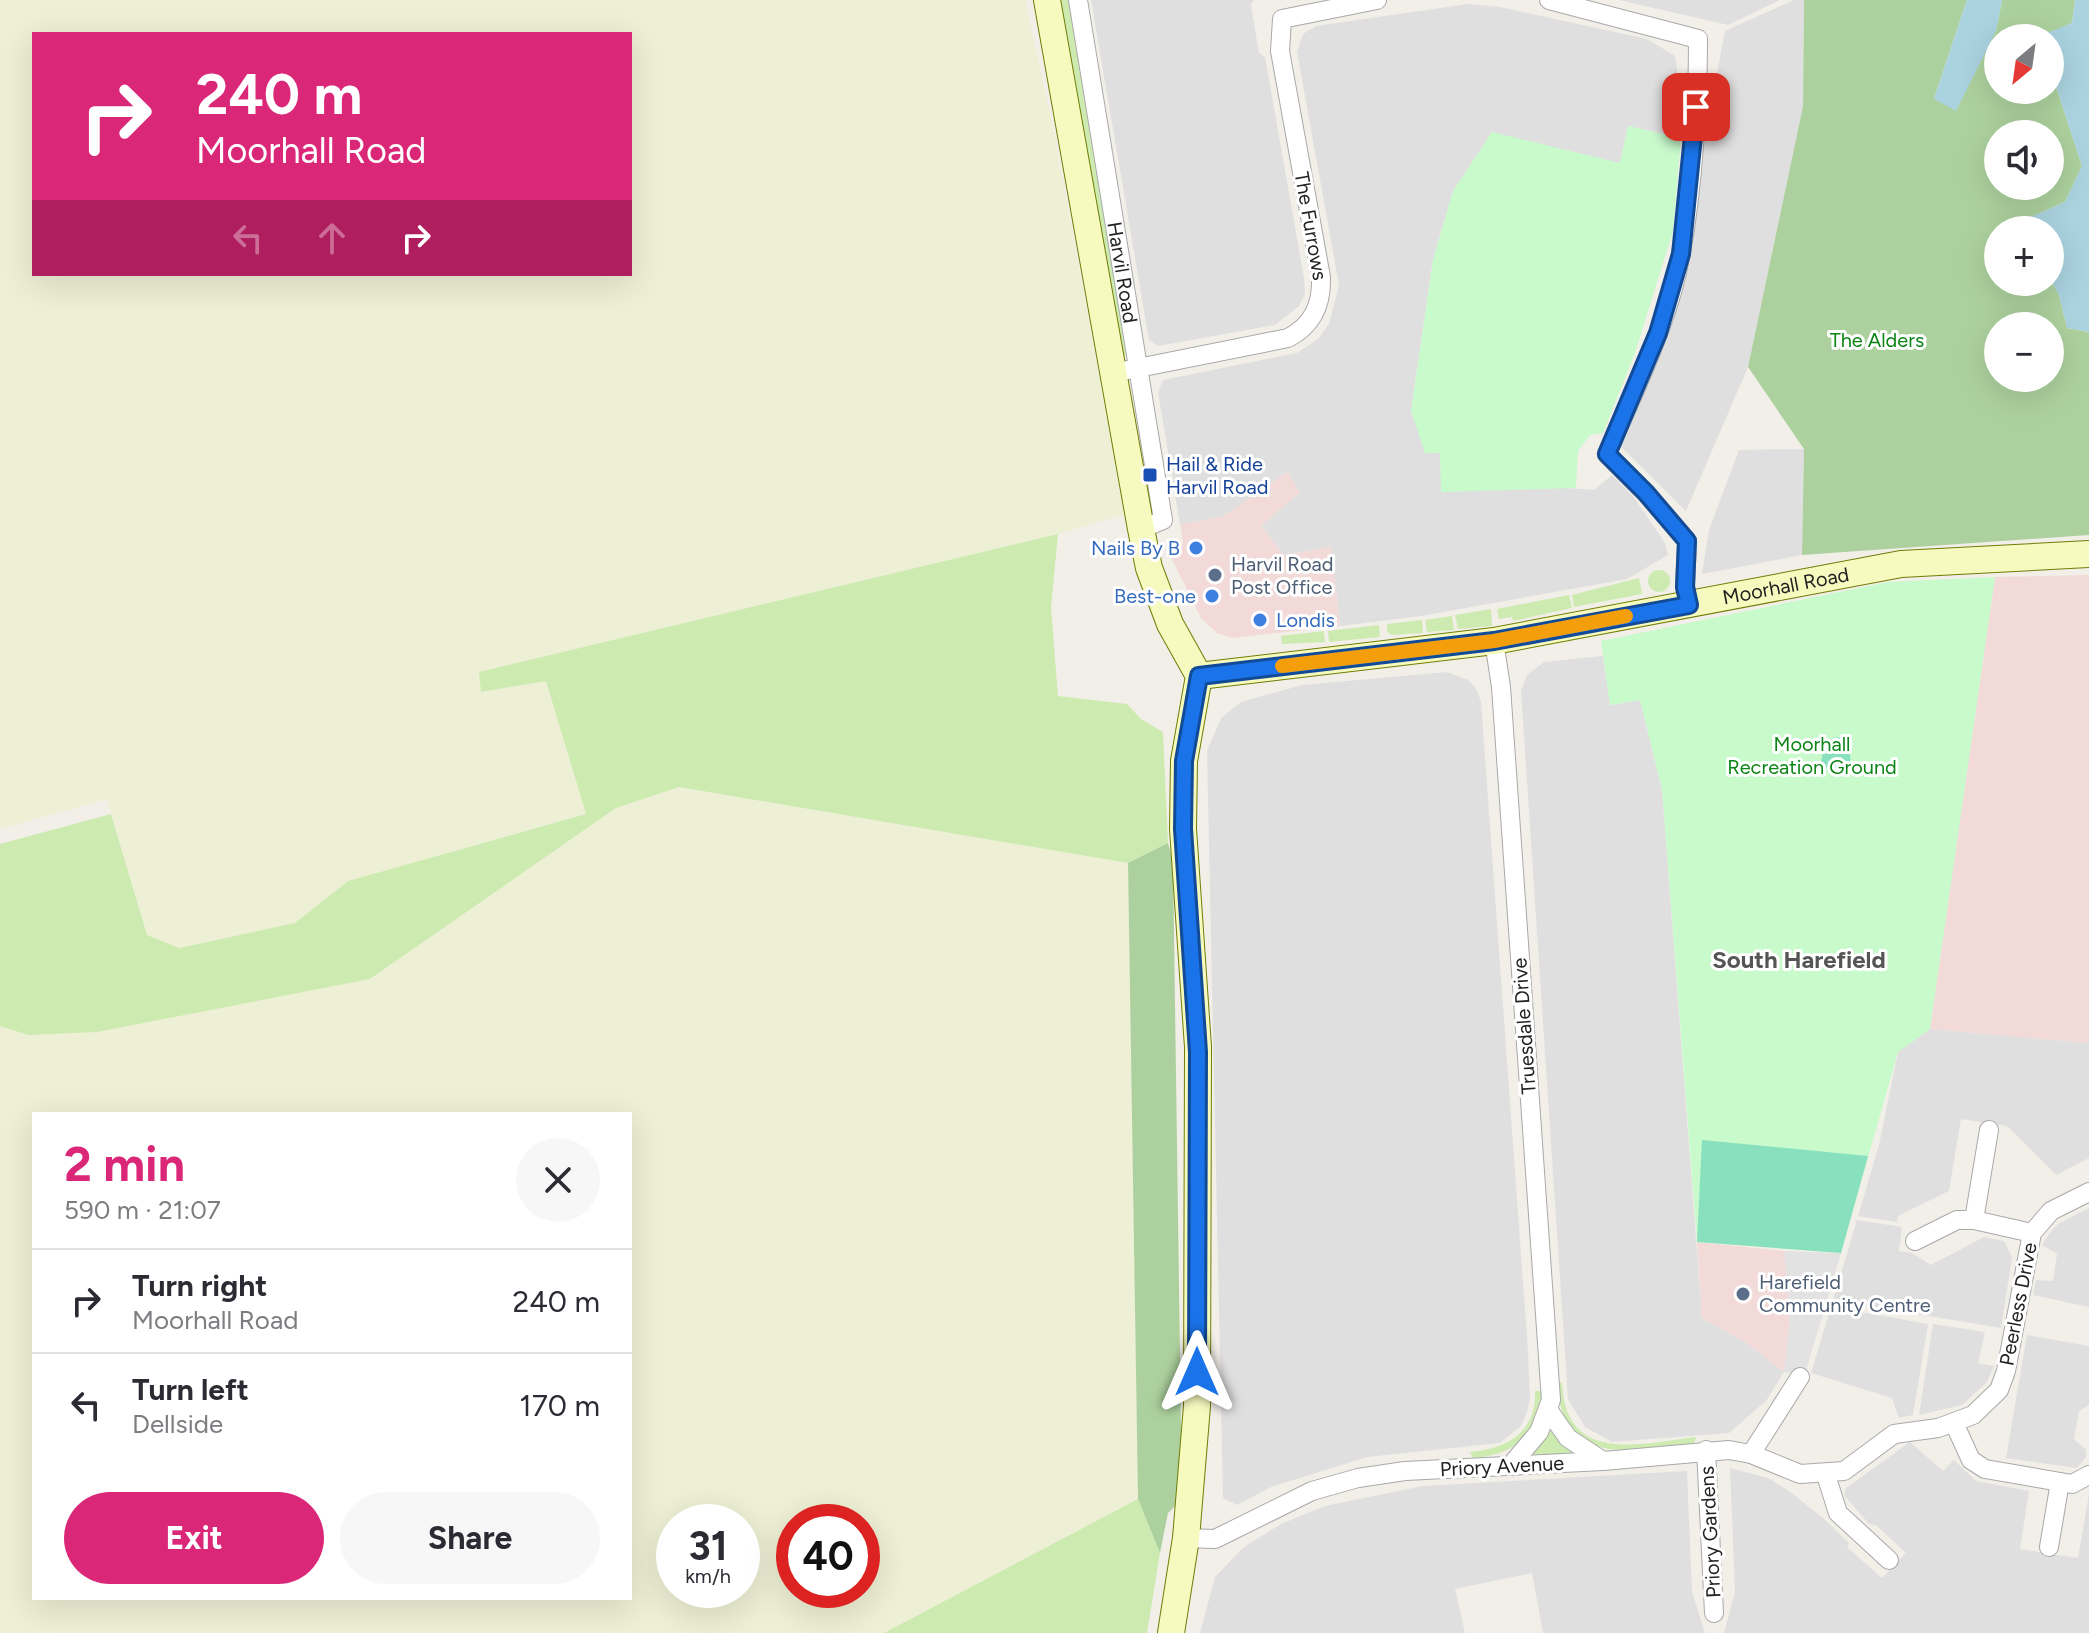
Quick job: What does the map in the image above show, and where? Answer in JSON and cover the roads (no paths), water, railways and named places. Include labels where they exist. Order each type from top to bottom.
[{"type":"street","name":"Harvil Road","points":[[1047,0],[1125,370]]},
{"type":"street","name":"Harvil Road","points":[[1078,0],[1125,370],[1141,529],[1149,568],[1170,624],[1199,676]]},
{"type":"street","name":"The Furrows","points":[[1125,370],[1288,338],[1307,325],[1319,305],[1321,277],[1280,51],[1282,19],[1377,0]]},
{"type":"street","points":[[1549,0],[1698,39],[1698,81],[1681,254],[1658,333],[1607,454],[1687,541],[1685,587],[1689,605]]},
{"type":"street","name":"Moorhall Road","points":[[1199,676],[1494,641],[1901,564],[2089,554]]},
{"type":"street","name":"Truesdale Drive","points":[[1494,641],[1502,703],[1549,1411]]},
{"type":"street","points":[[1171,1633],[1186,1538],[1197,1406],[1198,1052],[1183,829],[1184,761],[1199,676]]},
{"type":"street","points":[[1974,1220],[1989,1130]]},
{"type":"street","name":"Peerless Drive","points":[[1826,1475],[1844,1471],[1861,1461],[1894,1434],[1954,1423],[1987,1405],[1999,1390],[2032,1233],[2051,1211],[2089,1192]]},
{"type":"street","points":[[1915,1241],[1957,1220],[1974,1220],[2032,1233]]},
{"type":"street","points":[[1751,1454],[1800,1377]]},
{"type":"street","points":[[1511,1465],[1539,1432],[1549,1411],[1568,1438],[1603,1461]]},
{"type":"street","points":[[1954,1423],[1971,1460],[1985,1469],[2072,1484],[2089,1475]]},
{"type":"street","name":"Priory Avenue","points":[[1186,1538],[1215,1539],[1303,1495],[1358,1478],[1603,1461],[1706,1450],[1751,1454],[1800,1474],[1826,1475]]},
{"type":"street","name":"Priory Gardens","points":[[1706,1450],[1714,1613]]},
{"type":"street","points":[[1826,1475],[1838,1513],[1889,1560]]},
{"type":"street","points":[[2049,1547],[2060,1482]]},
{"type":"water","points":[[1967,0],[2002,0],[1997,24],[1984,24],[1984,55],[1956,111],[1934,99]]},
{"type":"water","points":[[2075,0],[2089,0],[2089,332],[2067,328],[2059,296],[2064,296],[2064,216],[2033,216],[2065,202],[2082,166],[2062,104],[2064,26],[2072,23]]},
{"type":"place","name":"Hail & Ride Harvil Road","points":[[1150,475]]},
{"type":"place","name":"Nails By B","points":[[1196,548]]},
{"type":"place","name":"Harvil Road Post Office","points":[[1215,575]]},
{"type":"place","name":"Best-one","points":[[1212,596]]},
{"type":"place","name":"Londis","points":[[1260,620]]},
{"type":"place","name":"Harefield Community Centre","points":[[1743,1294]]},
{"type":"district","name":"South Harefield","points":[[1799,959]]},
{"type":"park label","name":"The Alders","points":[[1877,340]]},
{"type":"park label","name":"Moorhall Recreation Ground","points":[[1812,756]]}]
